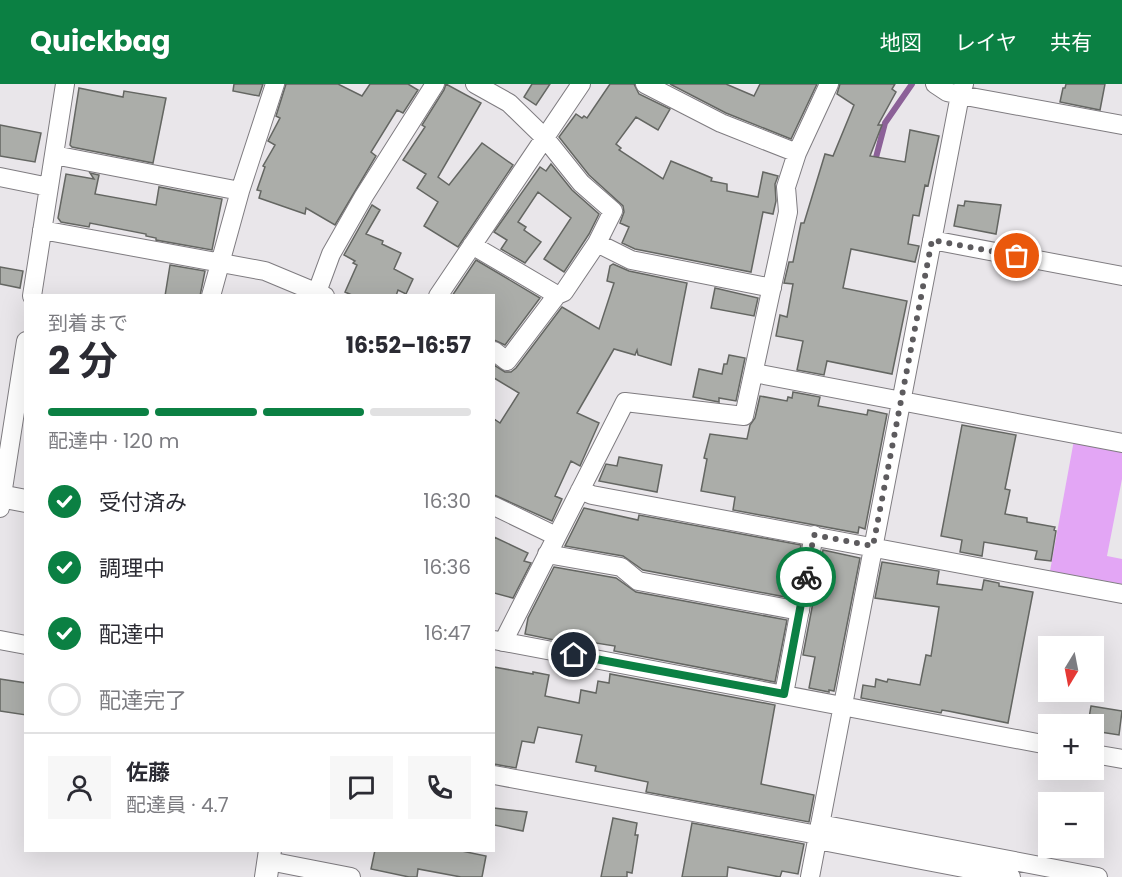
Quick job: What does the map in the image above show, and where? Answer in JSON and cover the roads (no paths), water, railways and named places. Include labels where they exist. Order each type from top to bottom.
[{"type":"street","points":[[32,294],[65,84]]},
{"type":"street","points":[[211,294],[240,191],[275,84]]},
{"type":"street","points":[[42,230],[265,271],[321,294],[332,254],[364,196],[435,84]]},
{"type":"street","points":[[475,84],[509,103],[545,138],[581,183],[613,210],[597,243],[564,292],[556,295],[507,361],[495,352]]},
{"type":"street","points":[[439,294],[581,84]]},
{"type":"street","points":[[645,84],[721,123],[797,153]]},
{"type":"street","points":[[829,84],[797,153],[786,188],[788,212],[744,416],[625,402],[547,554],[498,641],[1038,743]]},
{"type":"street","points":[[935,84],[947,92],[962,89],[1122,125]]},
{"type":"street","points":[[810,877],[962,89]]},
{"type":"street","points":[[54,155],[240,191]]},
{"type":"street","points":[[0,177],[49,187]]},
{"type":"street","points":[[932,240],[1122,276]]},
{"type":"street","points":[[597,243],[631,260],[772,288]]},
{"type":"street","points":[[472,245],[556,295]]},
{"type":"street","points":[[24,354],[1,500],[24,501]]},
{"type":"street","points":[[754,373],[1122,443]]},
{"type":"street","points":[[580,490],[592,495],[1122,594]]},
{"type":"street","points":[[495,506],[556,536]]},
{"type":"street","points":[[784,694],[814,535]]},
{"type":"street","points":[[547,554],[621,567],[638,581],[800,611]]},
{"type":"street","points":[[0,640],[24,645]]},
{"type":"street","points":[[1104,756],[1122,759]]},
{"type":"street","points":[[495,776],[818,833],[1098,877]]},
{"type":"street","points":[[818,833],[1011,877]]},
{"type":"street","points":[[268,863],[351,877]]},
{"type":"waterway","points":[[874,165],[885,123],[912,84]]}]
